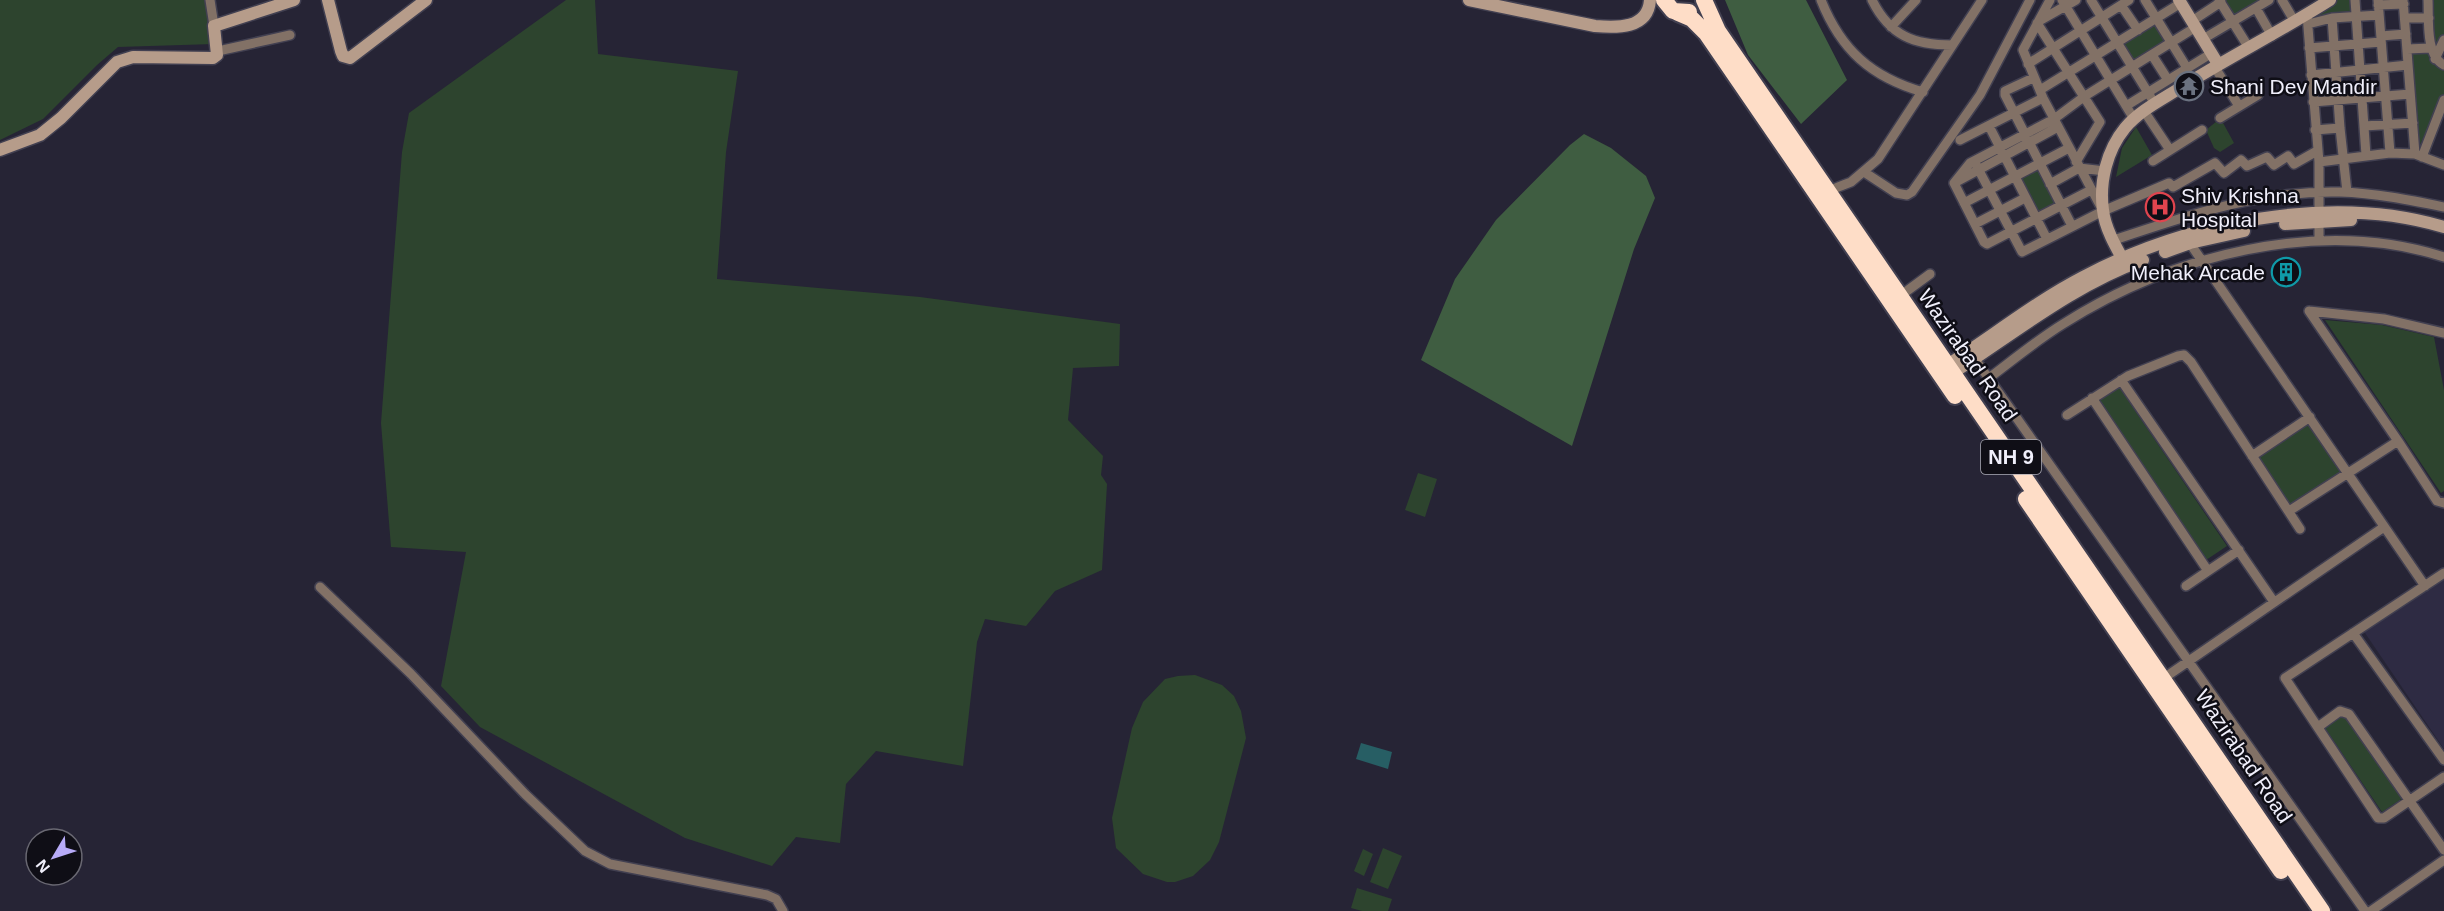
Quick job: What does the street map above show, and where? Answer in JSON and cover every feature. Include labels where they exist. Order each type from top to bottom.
[{"type":"highway","name":"Wazirabad Road","points":[[1664,0],[1668,7],[1692,19],[1706,33],[2164,678],[2322,911]]},
{"type":"highway","name":"Wazirabad Road","points":[[1703,0],[1718,31],[1900,296],[1945,372],[2309,911]]},
{"type":"highway","points":[[1678,13],[1694,10],[1703,0]]},
{"type":"street","points":[[0,150],[40,135],[117,62],[134,57],[213,58],[218,51],[212,0]]},
{"type":"street","points":[[214,26],[294,0]]},
{"type":"street","points":[[328,0],[341,51],[343,56],[350,58],[426,0]]},
{"type":"street","points":[[1469,0],[1595,26],[1610,27],[1626,26],[1640,21],[1649,8],[1650,0]]},
{"type":"street","points":[[1821,0],[1840,36],[1870,68],[1898,85],[1923,92]]},
{"type":"street","points":[[1872,0],[1892,27],[1911,41],[1929,45],[1952,45]]},
{"type":"street","points":[[1892,27],[1916,0]]},
{"type":"street","points":[[1828,191],[1851,182],[1864,172],[1886,148],[1982,0]]},
{"type":"street","points":[[1864,172],[1896,193],[1907,195],[1912,192],[1980,94],[2030,0]]},
{"type":"street","points":[[2050,0],[2023,50],[2033,78],[2103,211],[2125,263]]},
{"type":"street","points":[[2038,22],[2063,3],[2076,0]]},
{"type":"street","points":[[2091,0],[2148,92],[2150,107],[2170,150]]},
{"type":"street","points":[[2145,0],[2187,68]]},
{"type":"street","points":[[2203,39],[2269,0]]},
{"type":"street","points":[[2282,0],[2304,20],[2309,48],[2320,192],[2319,241]]},
{"type":"street","points":[[2355,0],[2366,154]]},
{"type":"street","points":[[2428,0],[2432,48],[2435,59],[2444,65]]},
{"type":"street","points":[[1960,140],[2014,113],[2070,73],[2181,1],[2239,106]]},
{"type":"street","points":[[2091,190],[1986,243],[1954,183],[1966,166],[1976,166],[2056,123],[2085,96],[2171,43],[2220,1],[2249,48]]},
{"type":"street","points":[[2028,64],[2125,2],[2138,30]]},
{"type":"street","points":[[2126,106],[2187,68],[2215,61],[2249,48],[2304,20],[2321,2]]},
{"type":"street","points":[[2304,20],[2356,17],[2378,7],[2404,2],[2410,94],[2419,156]]},
{"type":"street","points":[[2063,3],[2134,119]]},
{"type":"street","points":[[2378,7],[2390,153]]},
{"type":"street","points":[[2256,8],[2272,36]]},
{"type":"street","points":[[2332,18],[2347,192]]},
{"type":"street","points":[[2405,18],[2429,18]]},
{"type":"street","points":[[2038,22],[2100,122],[2078,165],[2050,184]]},
{"type":"street","points":[[2309,48],[2358,44],[2406,34]]},
{"type":"street","points":[[218,51],[290,35]]},
{"type":"street","points":[[2435,59],[2444,40]]},
{"type":"street","points":[[2407,50],[2432,48]]},
{"type":"street","points":[[2152,55],[2168,80]]},
{"type":"street","points":[[2103,211],[2105,171],[2113,146],[2134,119],[2215,61]]},
{"type":"street","points":[[2311,75],[2408,64]]},
{"type":"street","points":[[2033,78],[2005,91],[2005,96],[2072,226]]},
{"type":"street","points":[[2313,102],[2410,94]]},
{"type":"street","points":[[2220,118],[2258,95]]},
{"type":"street","points":[[2419,156],[2444,100]]},
{"type":"street","points":[[2364,126],[2413,123]]},
{"type":"street","points":[[2433,125],[2444,130]]},
{"type":"street","points":[[1989,126],[2047,239]]},
{"type":"street","points":[[2315,130],[2340,128]]},
{"type":"street","points":[[2153,161],[2202,130]]},
{"type":"street","points":[[1964,203],[2069,148]]},
{"type":"street","points":[[1976,166],[2022,252],[2103,211],[2169,183],[2173,187],[2216,163],[2224,173],[2241,160],[2247,166],[2267,157],[2274,165],[2288,156],[2294,164],[2318,157],[2344,159],[2366,154],[2390,153],[2419,156],[2444,165]]},
{"type":"street","points":[[2078,165],[2105,171]]},
{"type":"street","points":[[2114,240],[2220,205],[2251,199],[2320,192],[2347,192],[2444,207]]},
{"type":"street","points":[[1975,224],[2025,198]]},
{"type":"street","points":[[1945,372],[2077,281],[2223,226],[2319,217],[2388,215],[2444,227]]},
{"type":"street","points":[[2319,217],[2367,220],[2415,227],[2444,235]]},
{"type":"street","points":[[2188,240],[2425,585]]},
{"type":"street","points":[[1989,378],[2062,324],[2103,301],[2202,261],[2246,251],[2319,241],[2349,240],[2422,250],[2444,257]]},
{"type":"street","points":[[1945,372],[1975,358],[2073,292],[2125,263]]},
{"type":"street","points":[[1900,296],[1930,274]]},
{"type":"street","points":[[2444,333],[2384,318],[2309,312],[2437,501],[2444,503]]},
{"type":"street","points":[[2067,415],[2121,380],[2184,355],[2191,362],[2300,529]]},
{"type":"street","points":[[1975,358],[2365,911]]},
{"type":"street","points":[[2121,380],[2274,602]]},
{"type":"street","points":[[2092,398],[2208,571]]},
{"type":"street","points":[[2252,456],[2310,417]]},
{"type":"street","points":[[2289,511],[2398,441]]},
{"type":"street","points":[[2164,678],[2384,527]]},
{"type":"street","points":[[2186,586],[2239,550]]},
{"type":"street","points":[[2444,573],[2285,678],[2378,818],[2384,818],[2444,777]]},
{"type":"street","points":[[320,587],[411,674],[525,794],[585,851],[610,864],[767,895],[776,899],[783,911]]},
{"type":"street","points":[[2353,633],[2444,760]]},
{"type":"street","points":[[2318,727],[2340,711],[2349,714],[2444,850]]},
{"type":"street","points":[[2370,911],[2444,860]]},
{"type":"shaded area","points":[[0,0],[208,0],[214,44],[118,47],[43,119],[0,140]]},
{"type":"shaded area","points":[[566,0],[595,0],[598,54],[738,71],[726,152],[717,279],[920,297],[1120,324],[1119,366],[1073,368],[1068,420],[1103,456],[1101,475],[1107,484],[1102,570],[1055,591],[1026,626],[985,619],[977,642],[963,766],[876,751],[846,784],[840,843],[796,837],[772,866],[685,838],[480,727],[441,686],[466,552],[391,547],[381,423],[402,152],[409,113]]},
{"type":"shaded area","points":[[1725,0],[1806,0],[1847,80],[1801,124],[1748,55]]},
{"type":"shaded area","points":[[2222,0],[2265,0],[2234,18]]},
{"type":"shaded area","points":[[2335,0],[2350,0],[2353,15],[2312,22],[2310,14]]},
{"type":"shaded area","points":[[2432,0],[2444,0],[2444,37],[2436,53]]},
{"type":"shaded area","points":[[2157,22],[2169,42],[2133,64],[2120,44]]},
{"type":"shaded area","points":[[2430,51],[2444,67],[2444,95],[2417,151],[2409,52]]},
{"type":"shaded area","points":[[2217,121],[2222,121],[2234,143],[2220,152],[2214,148],[2206,130]]},
{"type":"shaded area","points":[[2136,127],[2152,155],[2116,177],[2122,148]]},
{"type":"shaded area","points":[[1584,134],[1611,148],[1646,176],[1655,198],[1634,249],[1572,446],[1421,360],[1455,279],[1496,220],[1570,145]]},
{"type":"shaded area","points":[[2037,167],[2057,206],[2037,216],[2017,178]]},
{"type":"shaded area","points":[[2325,320],[2382,325],[2434,337],[2444,390],[2444,491],[2441,493]]},
{"type":"shaded area","points":[[2119,387],[2227,546],[2206,560],[2099,401]]},
{"type":"shaded area","points":[[2309,424],[2341,472],[2290,505],[2259,457]]},
{"type":"shaded area","points":[[1418,473],[1437,479],[1425,517],[1405,510]]},
{"type":"shaded area","points":[[2444,575],[2444,749],[2363,630]]},
{"type":"shaded area","points":[[1195,675],[1222,685],[1234,696],[1241,711],[1246,738],[1219,842],[1210,860],[1193,876],[1167,882],[1143,874],[1116,848],[1112,818],[1132,728],[1143,702],[1165,679]]},
{"type":"shaded area","points":[[2343,711],[2403,798],[2382,812],[2323,725]]},
{"type":"shaded area","points":[[1361,743],[1392,752],[1388,769],[1356,759]]},
{"type":"shaded area","points":[[1383,848],[1402,856],[1388,889],[1370,882]]},
{"type":"shaded area","points":[[1363,849],[1373,854],[1364,876],[1354,871]]},
{"type":"shaded area","points":[[1357,888],[1392,899],[1388,911],[1362,911],[1351,908]]},
{"type":"place","name":"Shani Dev Mandir","points":[[2189,86]]},
{"type":"place","name":"Shiv Krishna Hospital","points":[[2160,207]]},
{"type":"place","name":"Mehak Arcade","points":[[2286,272]]}]
